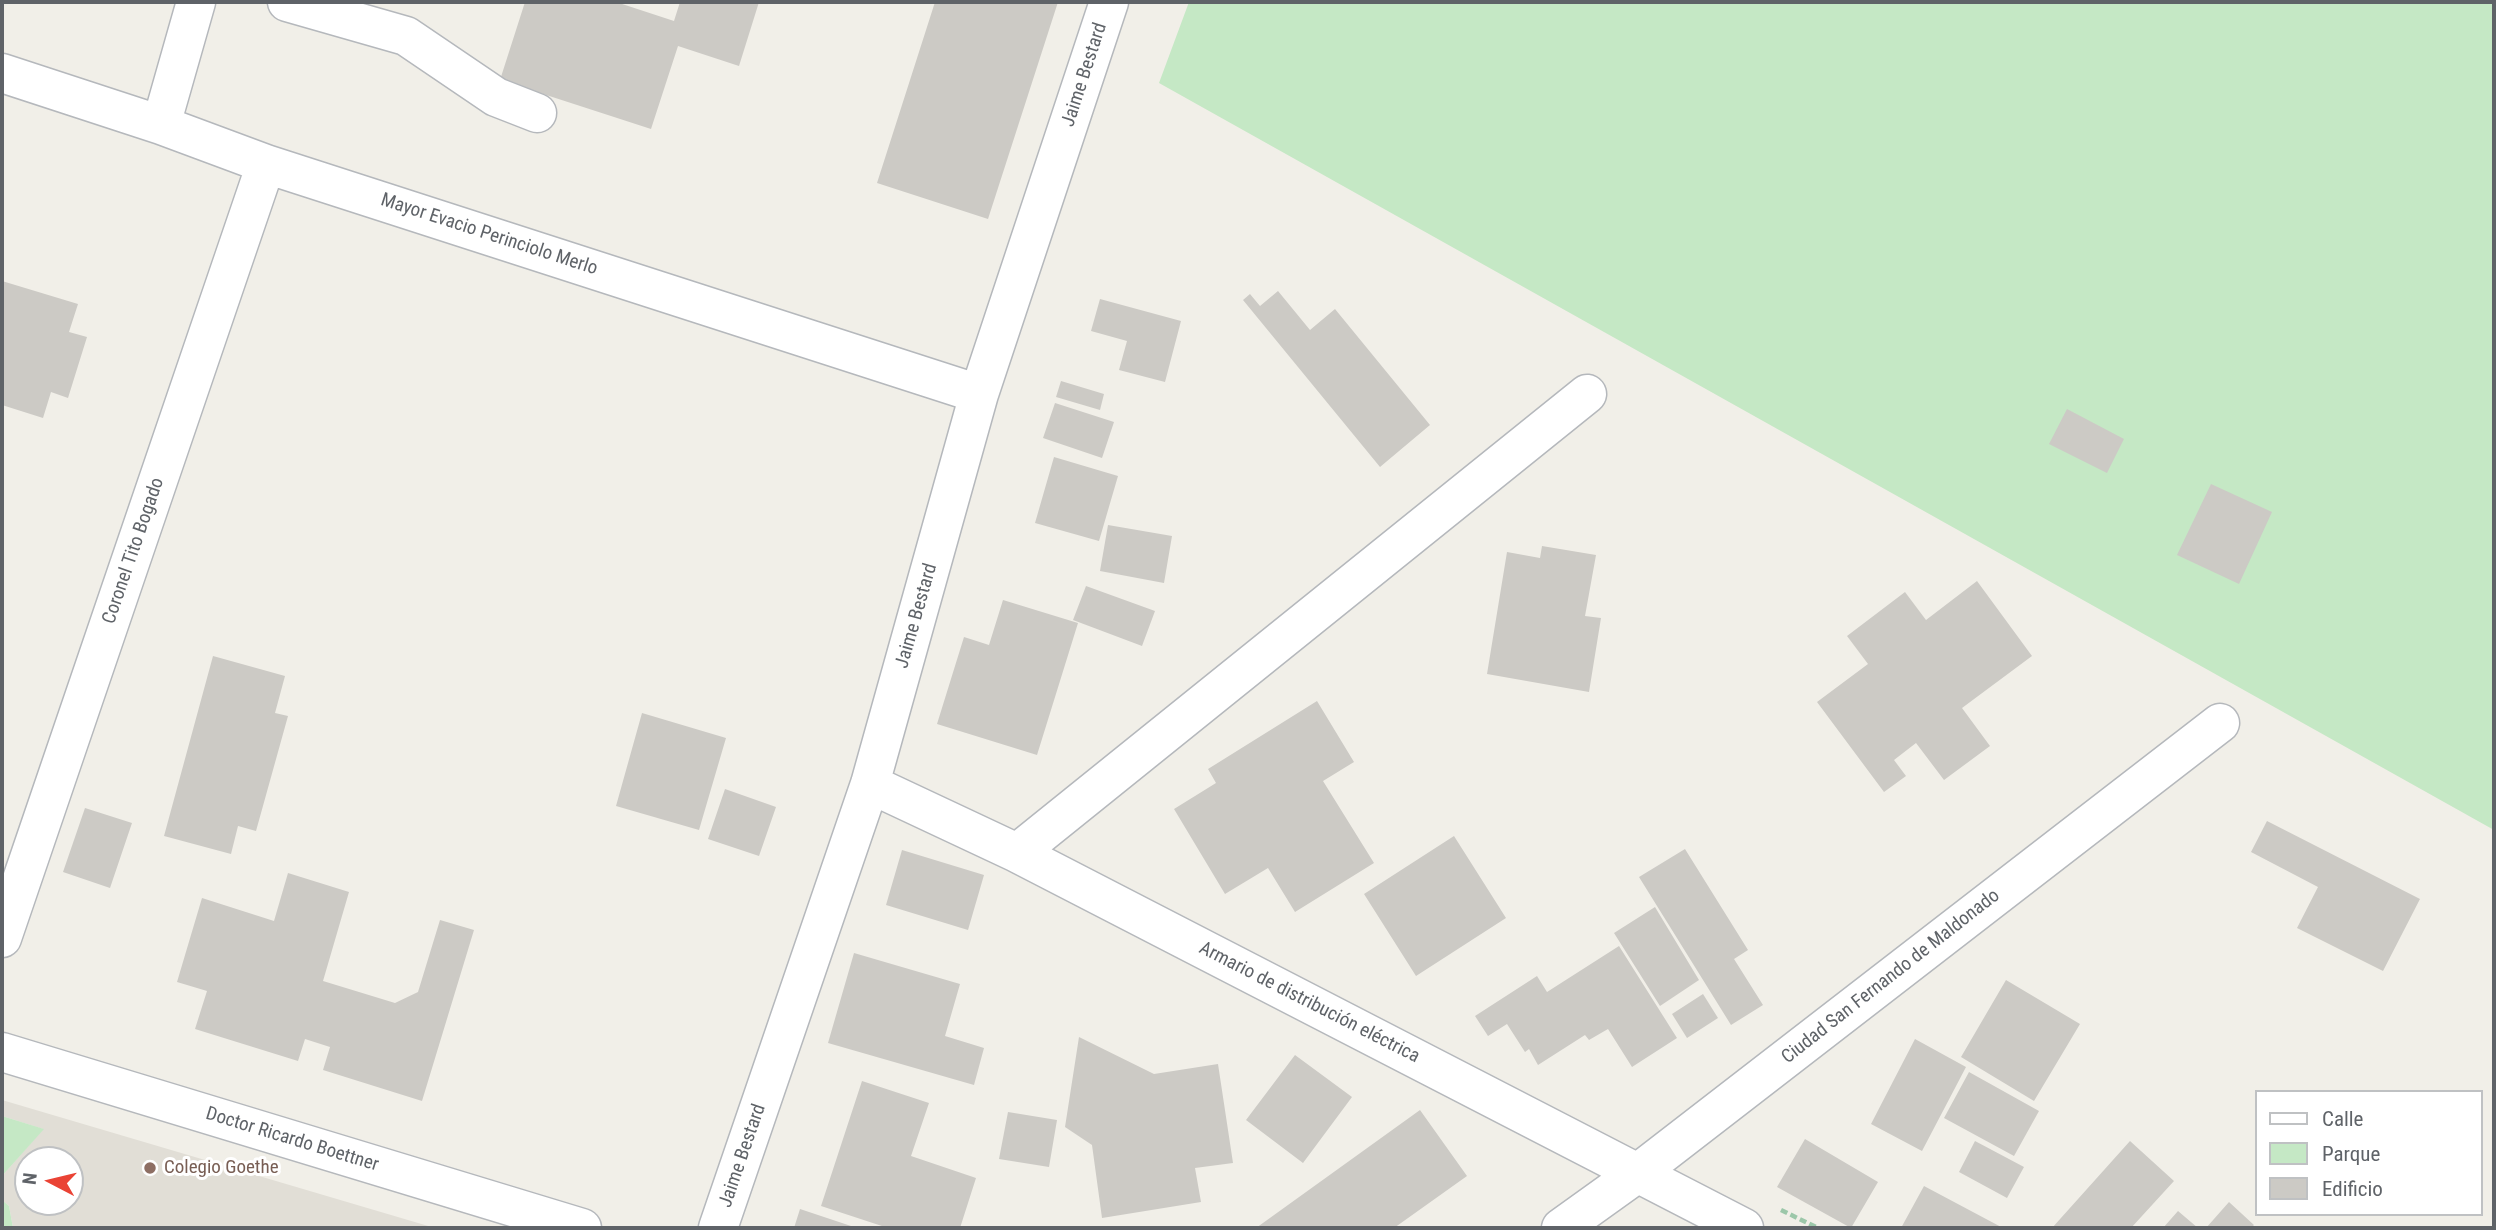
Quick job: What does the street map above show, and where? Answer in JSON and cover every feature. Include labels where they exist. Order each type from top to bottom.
[{"type":"street","points":[[161,125],[196,2]]},
{"type":"street","points":[[287,2],[405,36],[496,97],[537,113]]},
{"type":"street","name":"Jaime Bestard","points":[[718,1228],[870,784],[979,394],[1108,2]]},
{"type":"street","name":"Mayor Evacio Perinciolo Merlo","points":[[2,73],[161,125],[266,164],[979,394]]},
{"type":"street","name":"Coronel Tito Bogado","points":[[2,938],[266,164]]},
{"type":"street","points":[[1017,853],[1587,394]]},
{"type":"street","name":"Ciudad San Fernando de Maldonado","points":[[1560,1228],[1639,1172],[2220,723]]},
{"type":"street","name":"Armario de distribución eléctrica","points":[[870,784],[1017,853],[1744,1228]]},
{"type":"street","name":"Doctor Ricardo Boettner","points":[[2,1052],[582,1228]]},
{"type":"shaded area","name":"Colegio Goethe","points":[[2,1100],[435,1228],[13,1228],[9,1206],[2,1200],[2,1176],[14,1162],[14,1216],[84,1216],[84,1146],[28,1146],[43,1129],[2,1116]]},
{"type":"green space","points":[[1189,2],[2494,2],[2494,830],[1159,83]]},
{"type":"green space","points":[[2,1116],[44,1129],[29,1146],[14,1146],[14,1163],[2,1176]]},
{"type":"green space","points":[[2,1200],[9,1206],[13,1228],[2,1228]]},
{"type":"building","points":[[525,2],[616,2],[674,21],[680,2],[759,2],[739,66],[678,46],[651,129],[500,80]]},
{"type":"building","points":[[935,2],[1058,2],[988,219],[877,183]]},
{"type":"building","points":[[2,281],[78,304],[69,332],[87,337],[68,398],[51,392],[43,418],[2,405]]},
{"type":"building","points":[[1278,291],[1310,330],[1335,309],[1430,425],[1380,467],[1243,300],[1250,294],[1260,306]]},
{"type":"building","points":[[1100,299],[1181,321],[1165,382],[1119,370],[1127,341],[1091,331]]},
{"type":"building","points":[[1061,381],[1104,394],[1100,410],[1056,397]]},
{"type":"building","points":[[1055,403],[1114,422],[1102,458],[1043,438]]},
{"type":"building","points":[[2067,409],[2124,439],[2107,473],[2049,444]]},
{"type":"building","points":[[1054,457],[1118,476],[1099,541],[1035,523]]},
{"type":"building","points":[[2211,484],[2272,512],[2239,584],[2177,555]]},
{"type":"building","points":[[1108,525],[1172,536],[1164,583],[1100,571]]},
{"type":"building","points":[[1542,546],[1596,555],[1585,616],[1601,618],[1589,692],[1487,674],[1507,552],[1540,558]]},
{"type":"building","points":[[1977,581],[2032,656],[1962,708],[1990,746],[1944,780],[1916,743],[1894,760],[1906,776],[1884,792],[1817,702],[1868,664],[1847,636],[1905,592],[1926,620]]},
{"type":"building","points":[[1086,586],[1155,611],[1142,646],[1073,620]]},
{"type":"building","points":[[1003,600],[1078,623],[1037,755],[937,724],[964,637],[989,645]]},
{"type":"building","points":[[213,656],[285,676],[275,713],[288,716],[256,831],[238,826],[231,854],[164,836]]},
{"type":"building","points":[[1317,701],[1354,762],[1323,781],[1374,863],[1295,912],[1268,868],[1225,894],[1174,809],[1216,783],[1208,769]]},
{"type":"building","points":[[642,713],[726,738],[699,830],[616,806]]},
{"type":"building","points":[[725,789],[776,807],[759,856],[708,839]]},
{"type":"building","points":[[85,808],[132,823],[110,888],[63,872]]},
{"type":"building","points":[[2267,821],[2420,899],[2383,971],[2297,928],[2318,887],[2251,852]]},
{"type":"building","points":[[1454,836],[1506,918],[1416,976],[1364,894]]},
{"type":"building","points":[[1685,849],[1748,950],[1734,959],[1763,1005],[1731,1025],[1639,877]]},
{"type":"building","points":[[902,850],[984,875],[968,930],[886,905]]},
{"type":"building","points":[[288,873],[349,892],[323,981],[395,1003],[418,992],[440,920],[474,930],[422,1101],[323,1070],[330,1047],[305,1039],[298,1061],[195,1029],[207,991],[177,982],[202,898],[274,921]]},
{"type":"building","points":[[1655,907],[1699,980],[1660,1006],[1614,933]]},
{"type":"building","points":[[1619,946],[1677,1038],[1632,1067],[1608,1029],[1589,1040],[1585,1035],[1538,1065],[1529,1049],[1525,1052],[1507,1024],[1488,1036],[1475,1016],[1537,976],[1547,992]]},
{"type":"building","points":[[854,953],[960,984],[945,1036],[984,1048],[974,1085],[828,1043]]},
{"type":"building","points":[[2006,980],[2080,1024],[2034,1101],[1961,1057]]},
{"type":"building","points":[[1703,994],[1718,1018],[1687,1038],[1672,1014]]},
{"type":"building","points":[[1079,1037],[1154,1074],[1218,1064],[1233,1163],[1195,1168],[1201,1202],[1102,1218],[1092,1145],[1065,1127]]},
{"type":"building","points":[[1915,1039],[1966,1067],[1922,1151],[1871,1124]]},
{"type":"building","points":[[1295,1055],[1352,1097],[1303,1163],[1246,1120]]},
{"type":"building","points":[[1969,1072],[2039,1111],[2014,1156],[1944,1118]]},
{"type":"building","points":[[862,1081],[929,1103],[911,1156],[976,1178],[960,1228],[888,1228],[821,1206]]},
{"type":"building","points":[[1420,1110],[1467,1176],[1394,1228],[1256,1228]]},
{"type":"building","points":[[1008,1112],[1057,1120],[1049,1167],[999,1159]]},
{"type":"building","points":[[1805,1139],[1878,1182],[1851,1228],[1777,1187]]},
{"type":"building","points":[[1975,1141],[2024,1167],[2007,1198],[1959,1172]]},
{"type":"building","points":[[2130,1141],[2174,1181],[2131,1228],[2052,1228]]},
{"type":"building","points":[[1924,1186],[2003,1228],[1901,1228]]},
{"type":"building","points":[[2229,1202],[2254,1225],[2251,1228],[2206,1228]]},
{"type":"building","points":[[800,1209],[857,1228],[794,1228]]},
{"type":"building","points":[[2178,1211],[2198,1228],[2163,1228]]},
{"type":"place","name":"Colegio Goethe","points":[[150,1168]]}]
